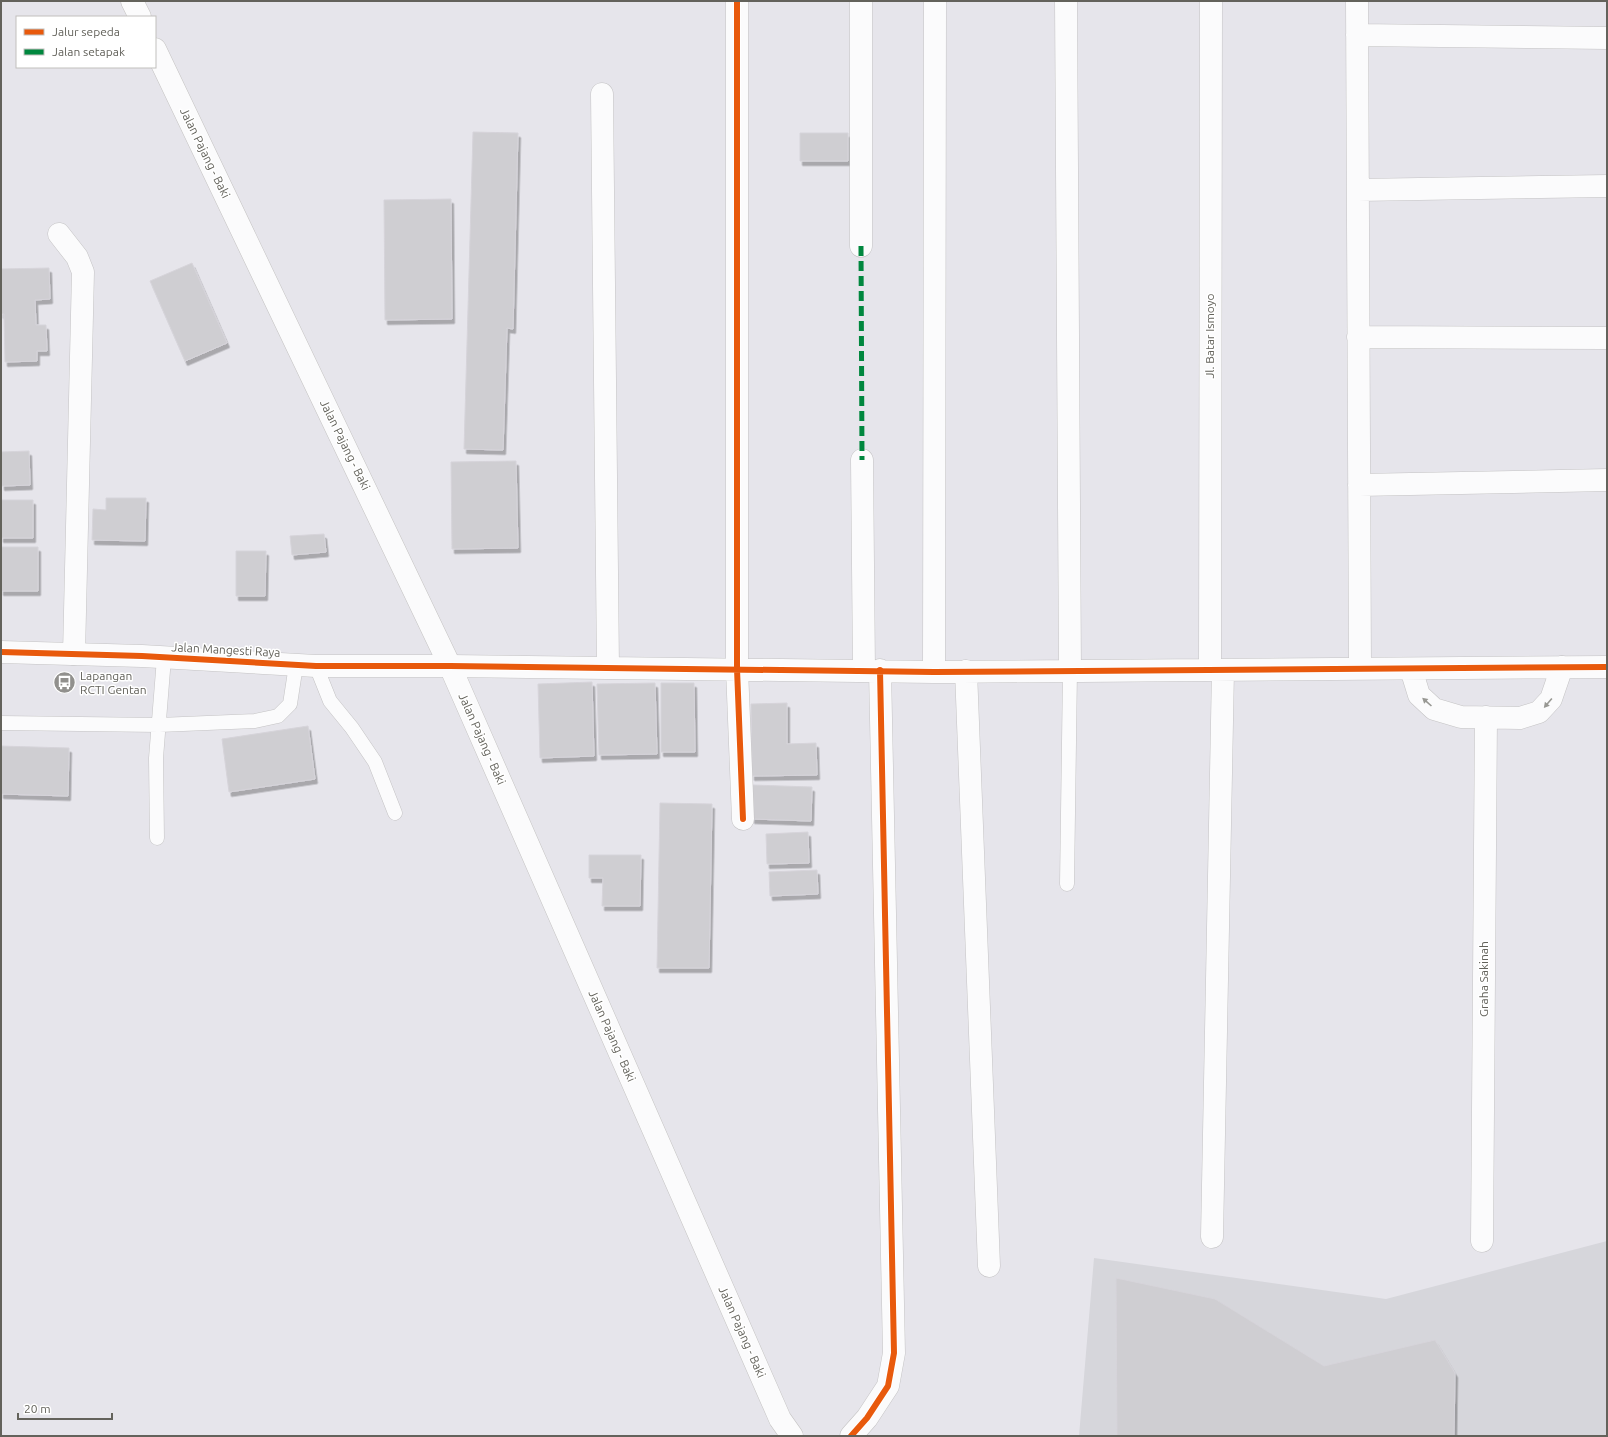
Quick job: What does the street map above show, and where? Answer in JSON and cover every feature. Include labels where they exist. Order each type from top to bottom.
[{"type":"street","points":[[132,1],[140,16]]},
{"type":"street","points":[[737,1],[737,669],[743,819]]},
{"type":"street","points":[[861,1],[861,246]]},
{"type":"street","points":[[934,672],[935,1]]},
{"type":"street","points":[[1066,1],[1070,671]]},
{"type":"street","name":"Jl. Batar Ismoyo","points":[[1211,1],[1216,670],[1212,1237]]},
{"type":"street","points":[[1357,1],[1360,668]]},
{"type":"street","points":[[1357,35],[1607,38]]},
{"type":"street","name":"Jalan Pajang - Baki","points":[[156,51],[450,666],[780,1419],[792,1436]]},
{"type":"street","points":[[602,94],[608,668]]},
{"type":"street","points":[[1358,190],[1607,186]]},
{"type":"street","points":[[59,234],[77,257],[83,272],[74,654]]},
{"type":"street","points":[[1358,337],[1607,338]]},
{"type":"street","points":[[851,1436],[866,1418],[888,1386],[894,1352],[872,670],[862,460]]},
{"type":"street","points":[[1359,485],[1607,480]]},
{"type":"street","name":"Jalan Mangesti Raya","points":[[1,652],[306,665],[872,670],[934,672],[1607,667]]},
{"type":"street","points":[[1411,669],[1419,695],[1434,709],[1461,717],[1520,718],[1539,712],[1551,699],[1562,667]]},
{"type":"street","points":[[966,671],[989,1266]]},
{"type":"street","name":"Graha Sakinah","points":[[1482,1241],[1486,717]]},
{"type":"lane","points":[[157,838],[156,758],[164,658]]},
{"type":"lane","points":[[1,723],[159,725],[255,721],[278,716],[290,704],[306,665]]},
{"type":"lane","points":[[306,665],[330,701],[352,728],[375,762],[396,814]]},
{"type":"lane","points":[[1067,884],[1070,671]]},
{"type":"shaded area","points":[[1607,1241],[1607,1436],[1079,1436],[1094,1258],[1386,1299]]},
{"type":"building","points":[[473,132],[518,133],[513,329],[507,328],[503,450],[464,449]]},
{"type":"building","points":[[800,133],[848,133],[848,161],[800,161]]},
{"type":"building","points":[[451,199],[452,319],[385,320],[384,200]]},
{"type":"building","points":[[192,263],[227,343],[185,361],[150,281]]},
{"type":"building","points":[[49,268],[50,299],[35,300],[36,325],[46,325],[47,351],[37,351],[37,361],[5,362],[4,314],[1,314],[1,269]]},
{"type":"building","points":[[29,451],[30,485],[2,486],[1,452]]},
{"type":"building","points":[[516,461],[518,548],[452,549],[451,462]]},
{"type":"building","points":[[106,498],[146,498],[145,541],[92,540],[93,509],[106,510]]},
{"type":"building","points":[[1,500],[33,500],[33,538],[1,538]]},
{"type":"building","points":[[324,534],[326,552],[292,555],[290,536]]},
{"type":"building","points":[[1,547],[38,547],[38,591],[1,591]]},
{"type":"building","points":[[236,551],[266,551],[265,596],[236,596]]},
{"type":"building","points":[[592,682],[594,756],[540,758],[538,684]]},
{"type":"building","points":[[655,683],[657,754],[599,755],[597,684]]},
{"type":"building","points":[[661,683],[694,683],[695,752],[661,752]]},
{"type":"building","points":[[787,703],[787,744],[816,743],[817,775],[752,776],[751,704]]},
{"type":"building","points":[[308,726],[315,779],[229,792],[222,739]]},
{"type":"building","points":[[1,746],[69,748],[68,796],[1,794]]},
{"type":"building","points":[[753,785],[812,787],[811,821],[752,819]]},
{"type":"building","points":[[660,803],[712,804],[709,968],[657,968]]},
{"type":"building","points":[[808,832],[809,863],[767,864],[766,834]]},
{"type":"building","points":[[589,855],[641,855],[640,906],[602,906],[603,878],[589,878]]},
{"type":"building","points":[[817,870],[818,894],[770,896],[769,872]]},
{"type":"building","points":[[1116,1278],[1215,1299],[1324,1366],[1435,1340],[1455,1373],[1454,1436],[1117,1436]]},
{"type":"marked path","points":[[861,246],[862,460]]},
{"type":"cycle path","points":[[737,1],[737,669],[743,819]]},
{"type":"cycle path","points":[[1,652],[142,656],[316,666],[450,666],[934,672],[1607,667]]},
{"type":"cycle path","points":[[851,1436],[867,1418],[888,1386],[894,1353],[880,670]]},
{"type":"place","name":"Lapangan RCTI Gentan","points":[[64,683]]}]
